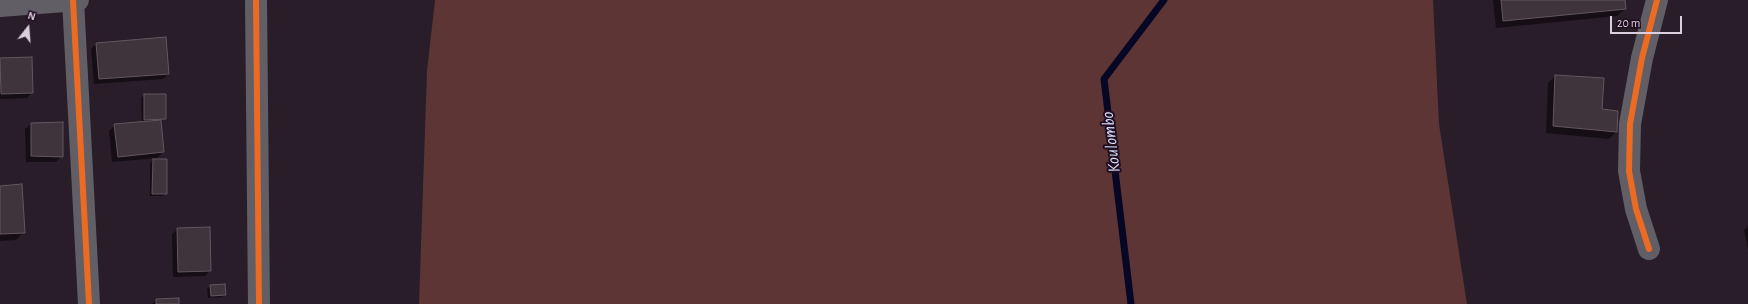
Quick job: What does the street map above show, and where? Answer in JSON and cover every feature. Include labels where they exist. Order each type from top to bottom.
[{"type":"street","points":[[73,0],[89,304]]},
{"type":"street","points":[[0,6],[78,0]]},
{"type":"street","points":[[256,0],[259,304]]},
{"type":"street","points":[[1649,249],[1636,209],[1629,171],[1630,132],[1642,58],[1657,0]]},
{"type":"shaded area","points":[[435,0],[1433,0],[1439,124],[1467,304],[419,304],[427,71]]},
{"type":"building","points":[[1501,0],[1625,0],[1626,9],[1503,21]]},
{"type":"building","points":[[166,37],[169,74],[99,79],[96,43]]},
{"type":"building","points":[[32,57],[33,93],[1,94],[0,58]]},
{"type":"building","points":[[1555,75],[1604,78],[1602,109],[1618,111],[1617,132],[1553,126]]},
{"type":"building","points":[[144,94],[166,94],[166,119],[144,120]]},
{"type":"building","points":[[161,120],[164,152],[118,157],[114,124]]},
{"type":"building","points":[[63,122],[63,157],[31,156],[31,123]]},
{"type":"building","points":[[153,159],[167,159],[167,194],[152,194]]},
{"type":"building","points":[[22,184],[25,233],[0,234],[0,186]]},
{"type":"building","points":[[210,227],[211,271],[178,272],[177,228]]},
{"type":"building","points":[[225,284],[226,295],[211,296],[210,285]]},
{"type":"building","points":[[179,298],[179,304],[156,304],[156,299]]},
{"type":"waterway","name":"Koulombo","points":[[1131,304],[1104,79],[1164,0]]},
{"type":"cycle path","points":[[73,0],[89,304]]},
{"type":"cycle path","points":[[256,0],[259,304]]},
{"type":"cycle path","points":[[1649,249],[1636,209],[1629,171],[1630,124],[1642,58],[1657,0]]}]
